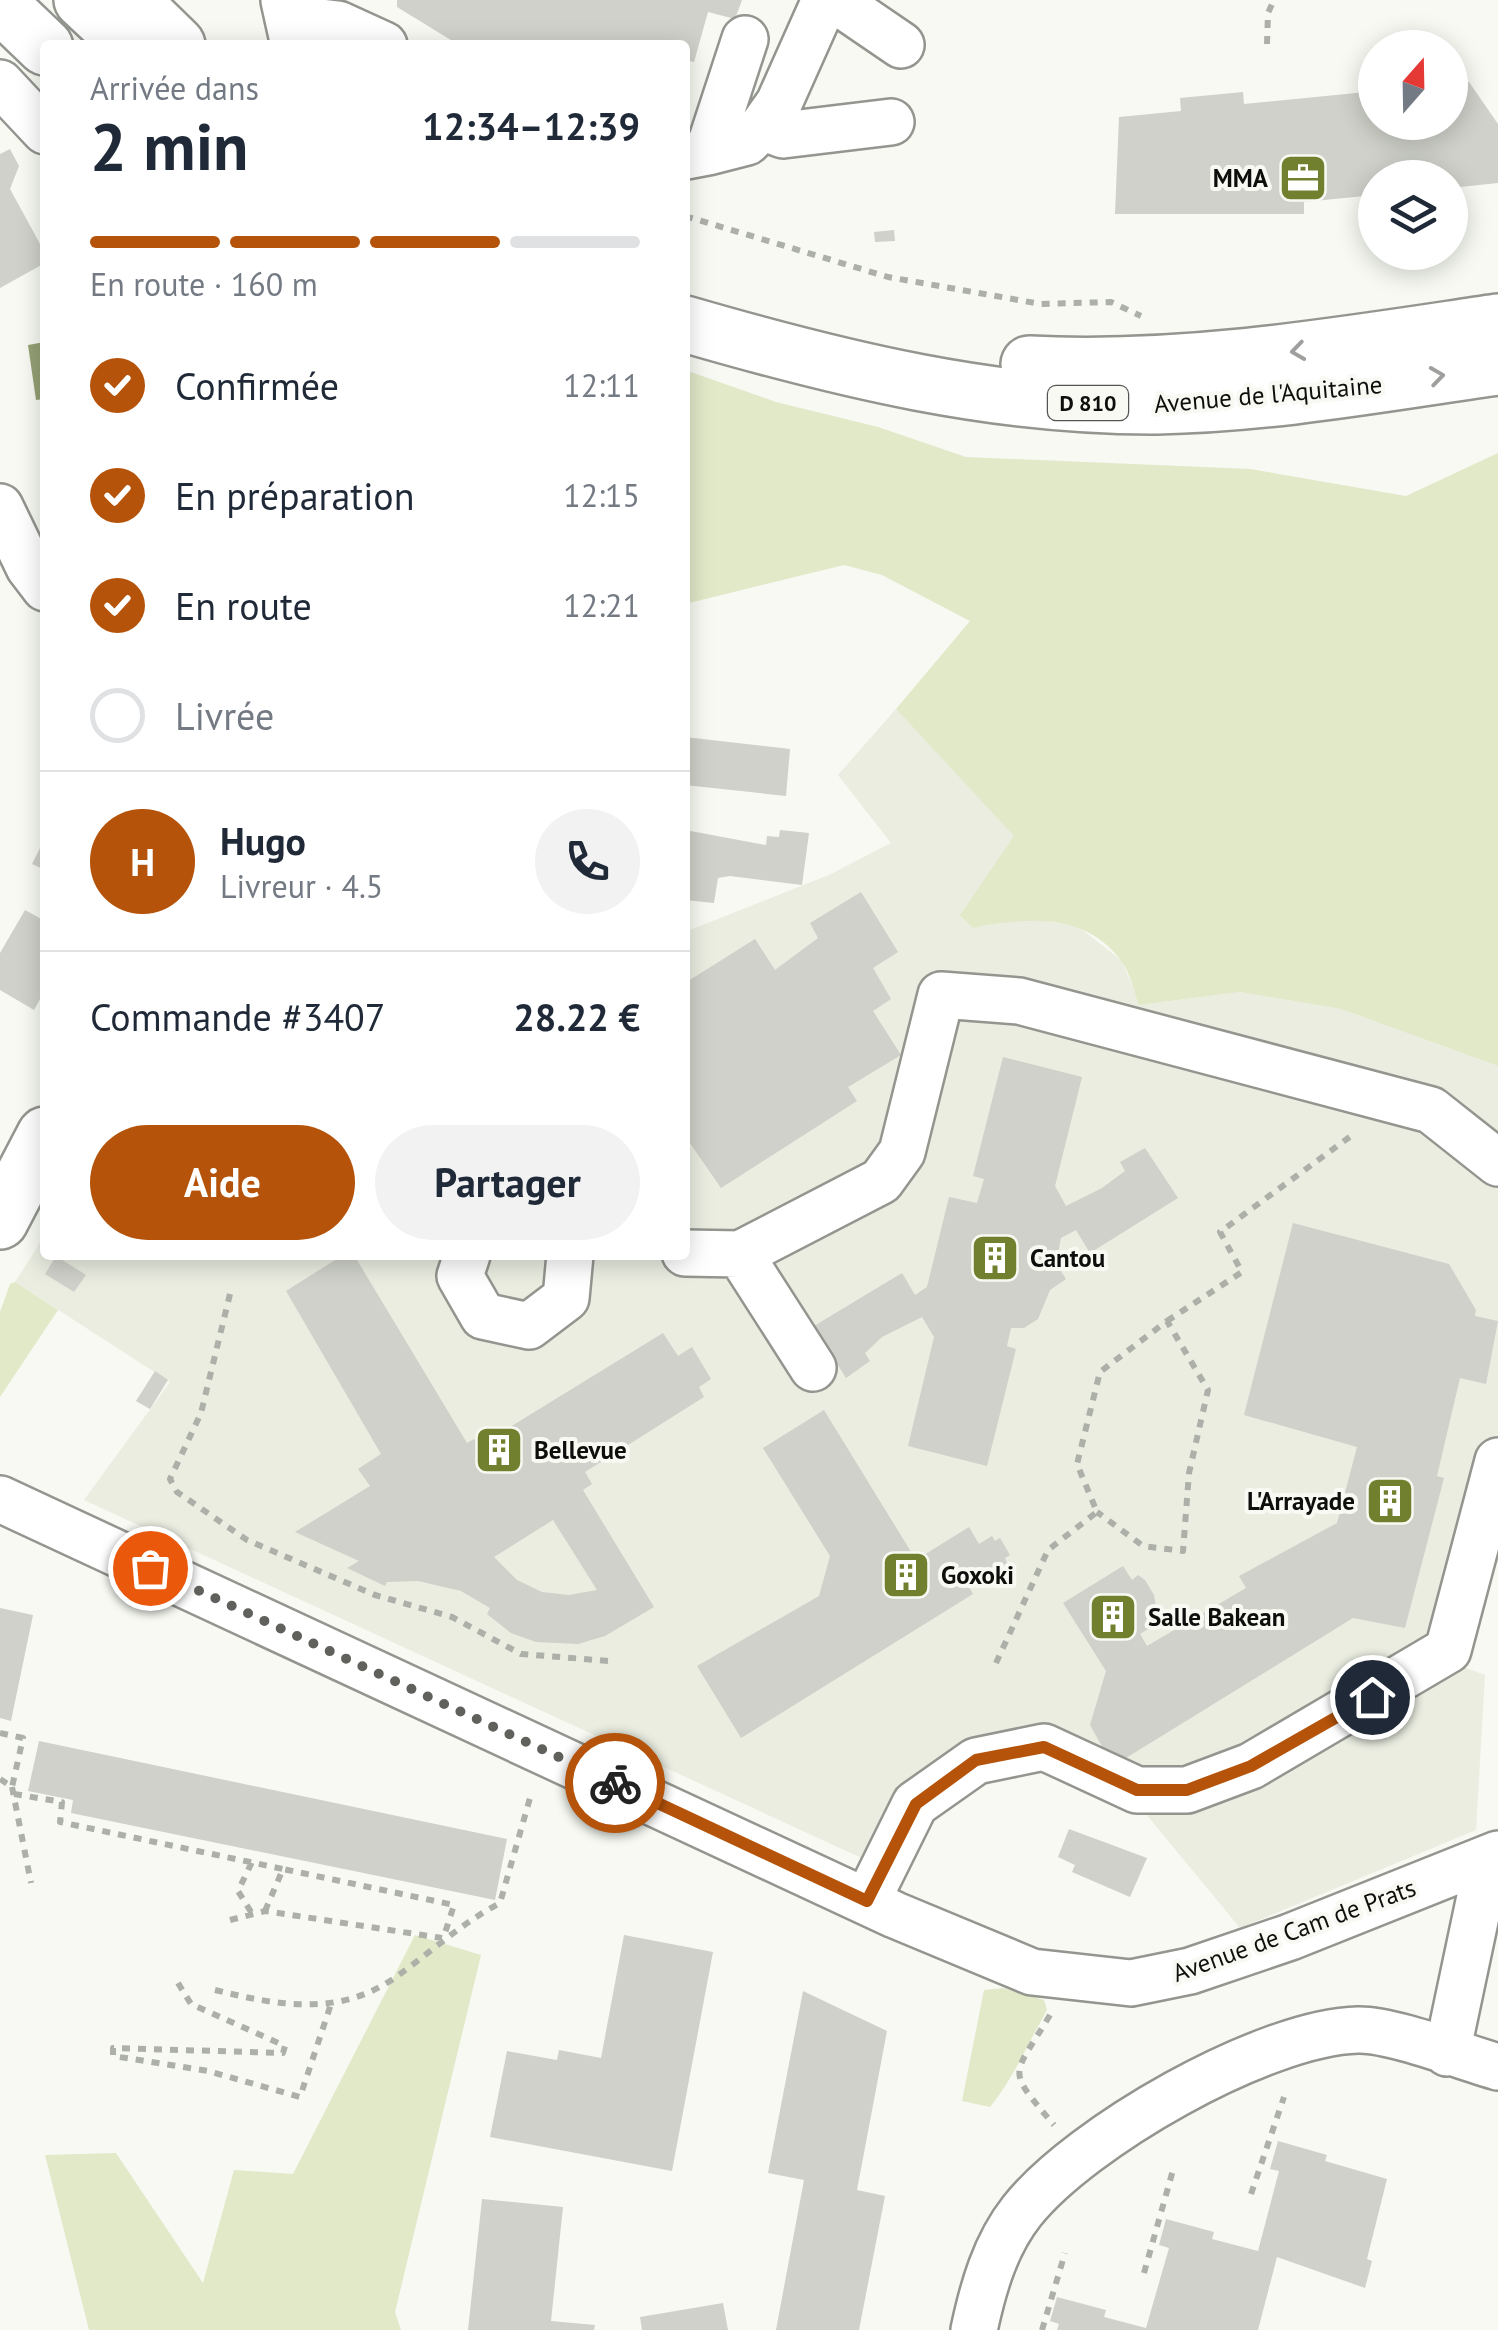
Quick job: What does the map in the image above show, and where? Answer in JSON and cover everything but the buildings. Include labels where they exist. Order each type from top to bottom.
[{"type":"main road","points":[[82,0],[125,40]]},
{"type":"main road","points":[[131,0],[172,40]]},
{"type":"main road","points":[[0,4],[40,42]]},
{"type":"main road","name":"Avenue de l'Aquitaine","points":[[690,294],[880,347],[976,361],[1078,366],[1236,360],[1498,322]]},
{"type":"main road","name":"Avenue de l'Aquitaine","points":[[690,325],[878,377],[966,393],[1077,403],[1158,406],[1246,400],[1498,368]]},
{"type":"main road","points":[[0,1222],[40,1145]]},
{"type":"street","points":[[697,155],[747,142],[762,127],[779,103],[826,0]]},
{"type":"street","points":[[836,0],[901,45]]},
{"type":"street","points":[[293,21],[338,24],[373,40]]},
{"type":"street","points":[[697,155],[745,39]]},
{"type":"street","points":[[0,83],[40,126]]},
{"type":"street","points":[[762,127],[783,135],[890,122]]},
{"type":"street","points":[[0,507],[40,581]]},
{"type":"street","points":[[690,1253],[740,1254],[881,1181],[902,1152],[941,995],[1019,1002],[1430,1110],[1498,1164]]},
{"type":"street","points":[[740,1254],[813,1368]]},
{"type":"street","points":[[465,1260],[460,1276],[483,1316],[528,1326],[566,1298],[570,1260]]},
{"type":"street","points":[[867,1901],[916,1804],[976,1760],[1044,1747],[1137,1790],[1187,1790],[1251,1766],[1448,1650],[1490,1528],[1498,1461]]},
{"type":"street","name":"Avenue de Cam de Prats","points":[[0,1499],[867,1901],[995,1958],[1072,1979],[1131,1982],[1190,1972],[1493,1856]]},
{"type":"street","name":"Avenue de Cam de Prats","points":[[1447,2053],[1493,1856]]},
{"type":"street","points":[[974,2330],[992,2263],[1020,2213],[1081,2156],[1128,2124],[1261,2050],[1311,2034],[1363,2030],[1498,2067]]},
{"type":"path","points":[[1268,44],[1268,12],[1274,0]]},
{"type":"path","points":[[690,218],[888,277],[1042,304],[1083,300]]},
{"type":"path","points":[[1167,1320],[1208,1390],[1189,1473],[1183,1551],[1143,1546],[1097,1512],[1077,1464],[1100,1372],[1167,1320],[1242,1272],[1220,1232],[1351,1136],[1363,1091]]},
{"type":"path","points":[[230,1294],[200,1413],[170,1479],[177,1492],[247,1540],[375,1595],[452,1617],[521,1654],[609,1661]]},
{"type":"path","points":[[996,1663],[1048,1550],[1097,1512]]},
{"type":"path","points":[[0,1733],[23,1738],[13,1791],[30,1883]]},
{"type":"path","points":[[0,1779],[13,1791],[62,1802],[60,1822],[454,1905],[443,1938]]},
{"type":"path","points":[[215,1990],[295,2006],[332,2004],[366,1994],[392,1980],[443,1938],[500,1903],[530,1798]]},
{"type":"path","points":[[251,1912],[238,1891],[252,1862]]},
{"type":"path","points":[[265,1911],[283,1869]]},
{"type":"path","points":[[230,1920],[265,1911],[443,1938]]},
{"type":"path","points":[[1072,1979],[1017,2070],[1018,2082],[1081,2156]]},
{"type":"path","points":[[178,1983],[191,2004],[285,2046],[283,2053],[113,2048],[113,2056],[208,2071],[300,2096],[332,2004]]},
{"type":"path","points":[[1251,2194],[1284,2097]]},
{"type":"path","points":[[1144,2273],[1173,2170]]},
{"type":"path","points":[[1042,2330],[1066,2253]]},
{"type":"shaded area","points":[[40,343],[40,400],[36,400],[28,345]]},
{"type":"shaded area","points":[[690,372],[776,402],[878,427],[966,457],[1250,469],[1406,496],[1498,453],[1498,1066],[1341,1009],[1240,992],[1139,1005],[1122,962],[1091,934],[1054,922],[1013,922],[973,928],[960,915],[1014,836],[896,709],[970,621],[882,575],[844,565],[690,603]]},
{"type":"shaded area","points":[[896,709],[1015,836],[961,914],[973,928],[1025,917],[1079,927],[1122,961],[1140,1005],[1240,992],[1341,1009],[1498,1066],[1498,1563],[1491,1562],[1461,1666],[1485,1675],[1476,1830],[1240,1928],[1146,1814],[1061,1768],[1012,1772],[973,1787],[925,1824],[905,1878],[84,1500],[170,1382],[15,1282],[40,1243],[40,1260],[690,1260],[690,930],[829,875],[891,843],[838,775]]},
{"type":"shaded area","points":[[15,1282],[58,1310],[0,1397],[0,1312],[10,1284]]},
{"type":"shaded area","points":[[415,1935],[481,1955],[395,2312],[401,2330],[89,2330],[45,2155],[116,2153],[203,2283],[234,2170],[293,2174]]},
{"type":"shaded area","points":[[1003,1988],[1044,2000],[1047,2010],[990,2107],[962,2101],[984,1990]]},
{"type":"way so far","points":[[150,1568],[615,1783]]},
{"type":"place","name":"MMA","points":[[1303,178]]},
{"type":"place","name":"Cantou","points":[[995,1258]]},
{"type":"place","name":"Bellevue","points":[[499,1450]]},
{"type":"place","name":"L'Arrayade","points":[[1390,1501]]},
{"type":"place","name":"Goxoki","points":[[906,1575]]},
{"type":"place","name":"Salle Bakean","points":[[1113,1617]]},
{"type":"route","points":[[615,1783],[867,1901],[916,1804],[976,1760],[1044,1747],[1137,1790],[1187,1790],[1218,1782],[1251,1766],[1372,1697]]}]
